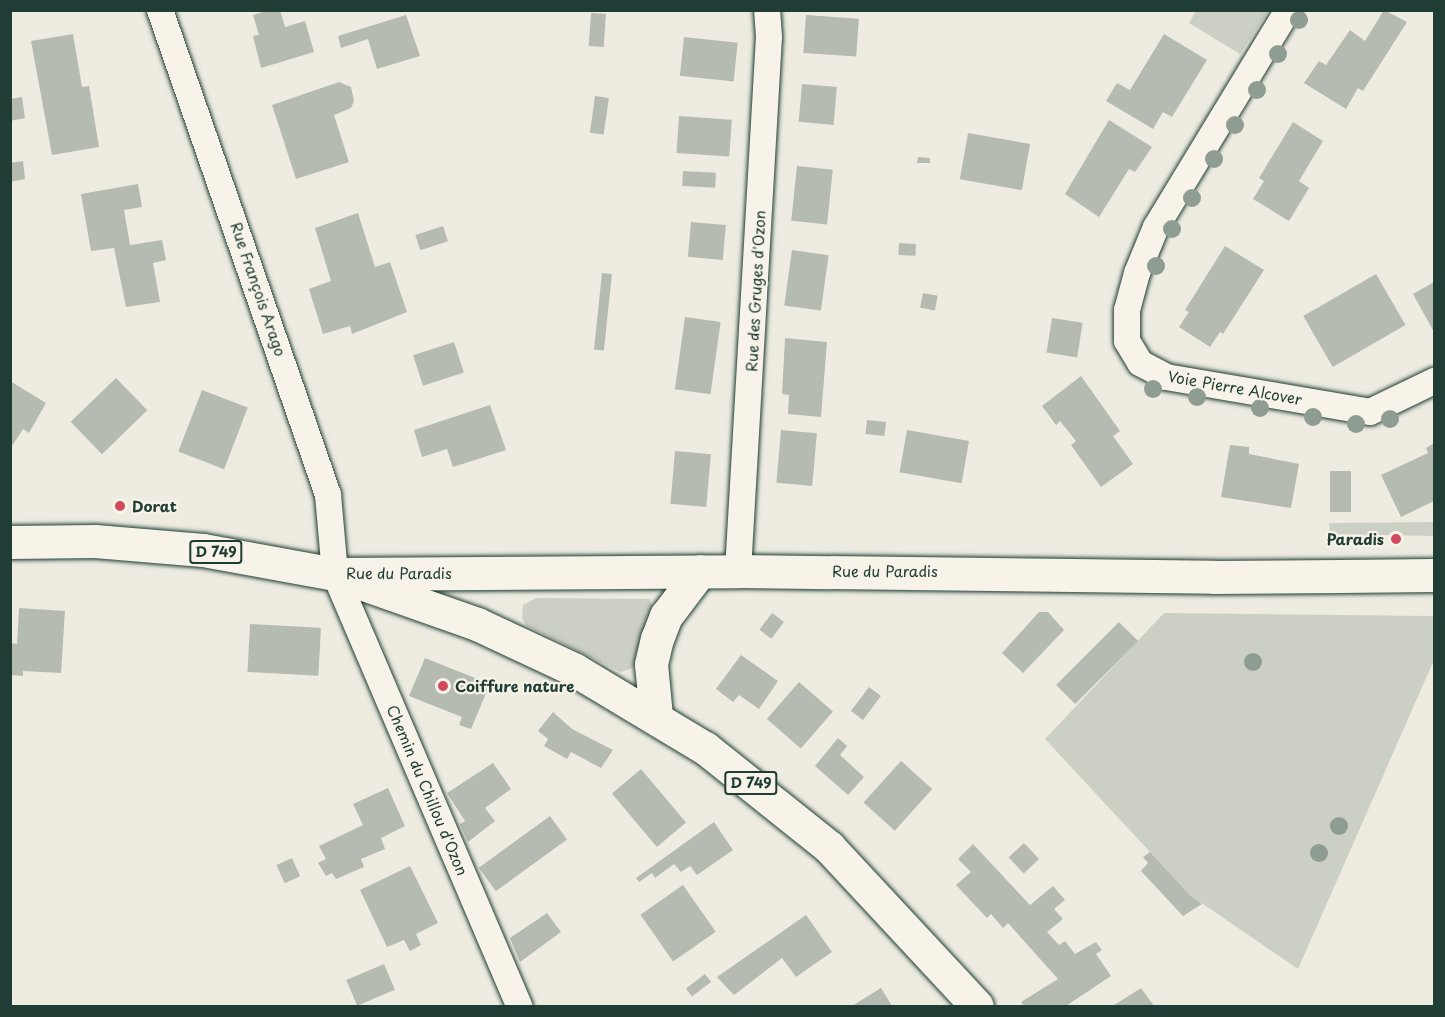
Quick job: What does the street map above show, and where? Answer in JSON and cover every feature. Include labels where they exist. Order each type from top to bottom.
[{"type":"street","name":"Rue François Arago","points":[[160,10],[328,495],[335,574]]},
{"type":"street","name":"Rue des Gruges d'Ozon","points":[[738,571],[770,38],[767,10]]},
{"type":"street","name":"Voie Pierre Alcover","points":[[1288,10],[1156,227],[1137,273],[1127,310],[1127,341],[1140,363],[1166,377],[1370,412],[1434,381]]},
{"type":"street","name":"D 749","points":[[10,542],[95,541],[192,549],[335,574],[477,624],[575,670],[656,716],[714,755],[829,847],[977,1006]]},
{"type":"street","points":[[656,716],[651,664],[657,639],[666,616],[700,571]]},
{"type":"street","name":"Rue du Paradis","points":[[335,574],[738,571],[1214,577],[1434,575]]},
{"type":"street","name":"Chemin du Chillou d'Ozon","points":[[335,574],[519,1006]]},
{"type":"shaded area","points":[[1196,11],[1268,11],[1240,54],[1189,23]]},
{"type":"shaded area","points":[[1434,522],[1434,536],[1330,534],[1329,523]]},
{"type":"shaded area","points":[[536,598],[650,599],[653,609],[638,666],[621,672],[526,625],[522,618],[523,605]]},
{"type":"shaded area","points":[[1164,613],[1434,616],[1434,660],[1298,969],[1190,895],[1045,739]]},
{"type":"building","points":[[269,10],[280,10],[285,27],[305,21],[314,52],[261,68],[253,36],[259,35],[253,15]]},
{"type":"building","points":[[1384,10],[1407,22],[1363,91],[1358,88],[1346,109],[1304,83],[1319,61],[1326,65],[1350,30],[1365,41]]},
{"type":"building","points":[[591,13],[606,14],[604,47],[589,46]]},
{"type":"building","points":[[406,15],[420,56],[377,69],[368,39],[341,48],[338,36]]},
{"type":"building","points":[[806,15],[859,19],[856,57],[803,53]]},
{"type":"building","points":[[73,34],[82,87],[89,86],[99,147],[52,155],[31,41]]},
{"type":"building","points":[[1164,34],[1207,60],[1172,117],[1163,112],[1153,129],[1106,101],[1117,83],[1130,90]]},
{"type":"building","points":[[684,37],[738,43],[734,81],[680,76]]},
{"type":"building","points":[[339,82],[351,87],[354,101],[351,108],[334,115],[349,162],[296,179],[272,105]]},
{"type":"building","points":[[802,84],[837,87],[834,125],[799,122]]},
{"type":"building","points":[[595,96],[609,98],[604,135],[590,133]]},
{"type":"building","points":[[22,97],[25,118],[10,121],[10,99]]},
{"type":"building","points":[[679,116],[732,120],[729,157],[676,153]]},
{"type":"building","points":[[1109,120],[1152,147],[1135,172],[1129,169],[1099,217],[1065,194]]},
{"type":"building","points":[[1293,122],[1323,141],[1299,181],[1309,188],[1289,221],[1253,199],[1264,181],[1259,178]]},
{"type":"building","points":[[968,133],[1030,144],[1022,190],[960,179]]},
{"type":"building","points":[[918,157],[930,158],[930,163],[917,163]]},
{"type":"building","points":[[23,161],[25,179],[10,182],[10,163]]},
{"type":"building","points":[[797,166],[833,170],[827,224],[791,221]]},
{"type":"building","points":[[683,171],[716,173],[715,188],[682,186]]},
{"type":"building","points":[[138,184],[142,207],[124,210],[130,245],[162,240],[166,260],[153,263],[160,302],[126,307],[114,248],[91,251],[81,194]]},
{"type":"building","points":[[358,213],[375,267],[390,262],[407,312],[352,334],[350,326],[323,334],[309,289],[331,281],[315,228]]},
{"type":"building","points":[[691,222],[726,225],[723,260],[688,257]]},
{"type":"building","points":[[443,226],[448,241],[420,250],[415,235]]},
{"type":"building","points":[[899,243],[916,244],[915,256],[898,255]]},
{"type":"building","points":[[1225,246],[1264,270],[1223,334],[1220,332],[1210,347],[1179,327],[1189,312],[1185,310]]},
{"type":"building","points":[[792,250],[829,255],[821,311],[784,305]]},
{"type":"building","points":[[602,273],[612,274],[604,351],[594,350]]},
{"type":"building","points":[[1376,274],[1406,325],[1333,367],[1303,316]]},
{"type":"building","points":[[1434,282],[1434,332],[1413,294]]},
{"type":"building","points":[[923,293],[938,296],[935,311],[920,308]]},
{"type":"building","points":[[685,317],[721,322],[710,394],[675,389]]},
{"type":"building","points":[[1052,318],[1083,323],[1077,357],[1047,353]]},
{"type":"building","points":[[785,338],[827,342],[821,417],[788,414],[789,395],[782,394]]},
{"type":"building","points":[[454,342],[464,372],[423,386],[413,355]]},
{"type":"building","points":[[1081,376],[1120,431],[1113,436],[1133,464],[1101,487],[1071,445],[1076,441],[1060,421],[1056,425],[1042,406]]},
{"type":"building","points":[[116,378],[147,410],[102,454],[71,422]]},
{"type":"building","points":[[10,381],[46,403],[29,433],[23,429],[10,449]]},
{"type":"building","points":[[202,390],[248,408],[224,469],[178,452]]},
{"type":"building","points":[[490,405],[506,450],[453,467],[447,449],[422,457],[414,430]]},
{"type":"building","points":[[867,420],[886,422],[884,436],[866,434]]},
{"type":"building","points":[[781,430],[817,433],[812,486],[776,483]]},
{"type":"building","points":[[907,430],[969,441],[962,483],[900,472]]},
{"type":"building","points":[[1434,443],[1434,501],[1401,517],[1381,475],[1428,453],[1426,448]]},
{"type":"building","points":[[1230,445],[1249,447],[1249,454],[1299,464],[1291,508],[1221,497]]},
{"type":"building","points":[[675,451],[711,454],[706,507],[670,504]]},
{"type":"building","points":[[1330,471],[1351,471],[1351,512],[1330,512]]},
{"type":"building","points":[[19,608],[65,611],[61,673],[23,671],[23,676],[10,675],[10,643],[17,644]]},
{"type":"building","points":[[1039,612],[1048,612],[1064,630],[1023,673],[1002,653]]},
{"type":"building","points":[[772,613],[784,622],[771,639],[759,630]]},
{"type":"building","points":[[1119,622],[1138,641],[1075,704],[1056,685]]},
{"type":"building","points":[[250,624],[321,628],[318,676],[247,672]]},
{"type":"building","points":[[741,655],[778,681],[759,709],[739,695],[733,702],[716,689]]},
{"type":"building","points":[[425,658],[490,684],[471,729],[459,725],[462,717],[409,696]]},
{"type":"building","points":[[799,682],[833,712],[801,749],[767,719]]},
{"type":"building","points":[[869,687],[881,696],[863,720],[851,711]]},
{"type":"building","points":[[553,712],[572,729],[613,750],[601,768],[571,752],[567,759],[544,746],[548,739],[538,731]]},
{"type":"building","points":[[838,738],[847,746],[840,755],[864,777],[848,795],[815,766]]},
{"type":"building","points":[[901,761],[932,789],[895,831],[864,803]]},
{"type":"building","points":[[493,763],[511,789],[485,808],[495,821],[468,842],[460,824],[465,821],[447,793]]},
{"type":"building","points":[[641,769],[686,823],[657,847],[612,793]]},
{"type":"building","points":[[388,788],[405,826],[381,838],[385,849],[361,859],[364,867],[336,879],[332,873],[326,876],[318,863],[326,859],[319,846],[363,825],[353,804]]},
{"type":"building","points":[[550,816],[567,839],[496,891],[479,868]]},
{"type":"building","points":[[714,822],[733,850],[697,875],[690,866],[681,872],[674,864],[655,878],[652,873],[639,882],[636,878]]},
{"type":"building","points":[[1024,843],[1039,859],[1024,873],[1009,857]]},
{"type":"building","points":[[973,844],[1030,905],[1053,886],[1065,900],[1054,909],[1063,919],[1047,932],[1059,945],[1065,941],[1075,954],[1096,942],[1102,950],[1096,954],[1111,976],[1066,1006],[1024,1006],[1021,1002],[1058,979],[1008,923],[1003,928],[991,914],[987,918],[956,885],[971,872],[958,859]]},
{"type":"building","points":[[1150,852],[1190,895],[1202,904],[1183,916],[1141,871],[1148,863],[1143,857]]},
{"type":"building","points":[[292,858],[300,876],[285,883],[276,865]]},
{"type":"building","points":[[410,866],[438,923],[416,934],[421,945],[410,951],[404,940],[387,947],[360,890]]},
{"type":"building","points":[[683,885],[716,932],[673,962],[640,915]]},
{"type":"building","points":[[547,913],[561,932],[520,962],[510,938]]},
{"type":"building","points":[[806,915],[832,952],[796,977],[782,958],[734,995],[717,977]]},
{"type":"building","points":[[384,964],[395,990],[357,1006],[346,980]]},
{"type":"building","points":[[705,974],[711,982],[692,996],[686,988]]},
{"type":"building","points":[[881,988],[892,1006],[852,1006]]},
{"type":"building","points":[[1141,988],[1154,1006],[1112,1006],[1119,1002]]},
{"type":"place","name":"Dorat","points":[[120,506]]},
{"type":"place","name":"Paradis","points":[[1396,539]]},
{"type":"place","name":"Coiffure nature","points":[[443,686]]}]
